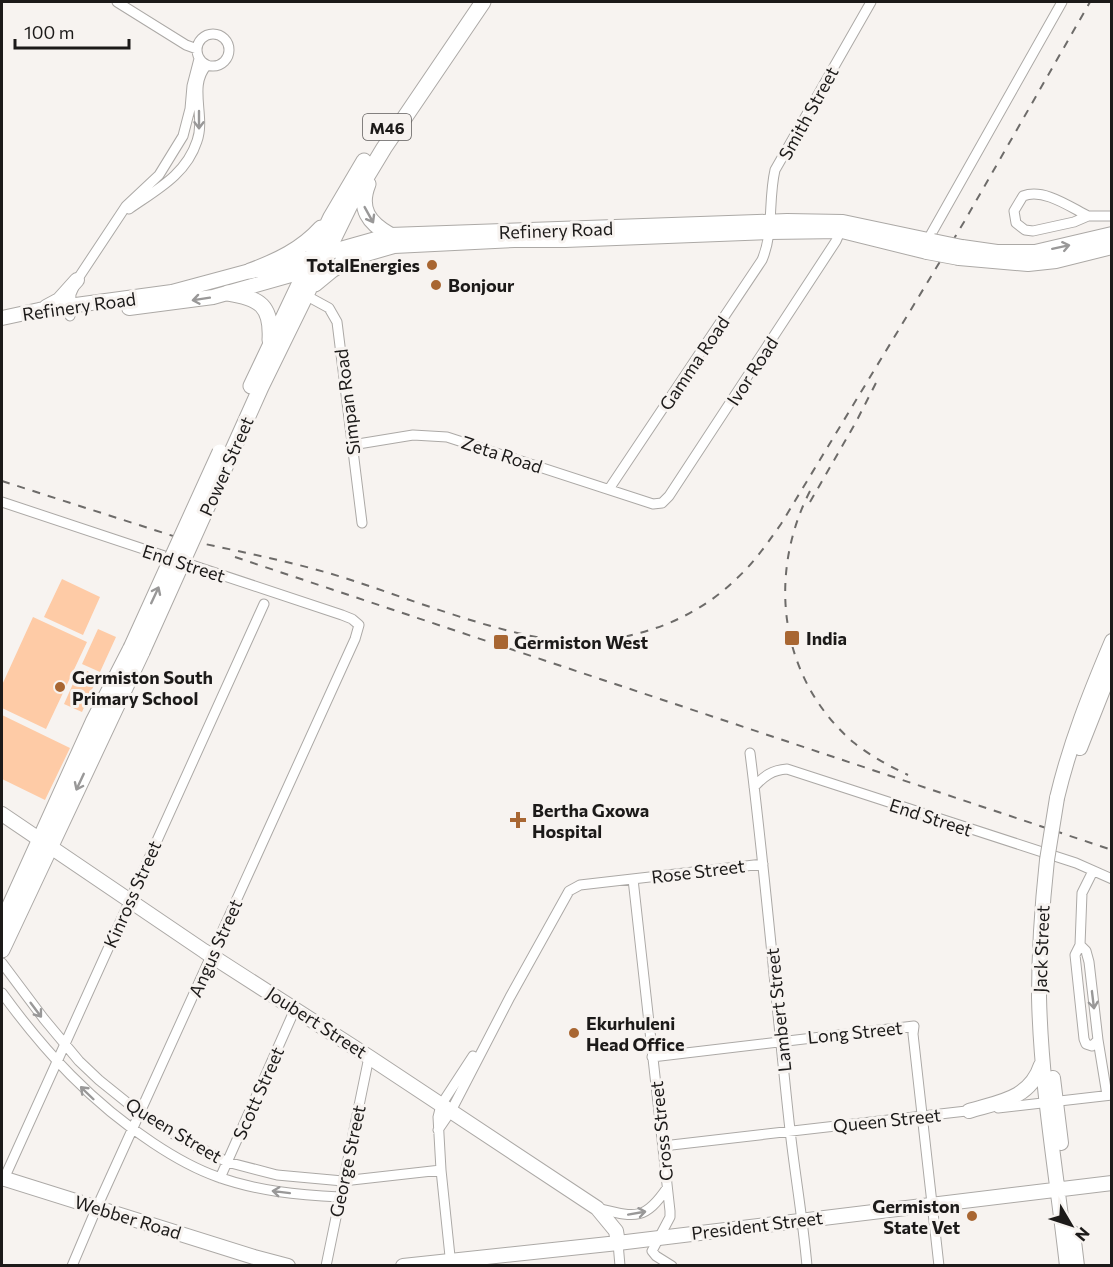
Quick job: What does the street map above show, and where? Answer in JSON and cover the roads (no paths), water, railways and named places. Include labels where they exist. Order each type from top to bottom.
[{"type":"main road","name":"Power Street","points":[[225,454],[261,387],[305,291],[331,217],[370,152],[471,2]]},
{"type":"main road","name":"Power Street","points":[[316,262],[384,148],[483,2]]},
{"type":"main road","points":[[384,148],[365,191],[364,205],[377,228],[390,236]]},
{"type":"main road","points":[[250,271],[293,252],[310,240],[331,217]]},
{"type":"main road","name":"Refinery Road","points":[[3,318],[31,319],[70,312],[201,299],[228,293],[276,273],[316,262],[390,236],[565,235],[769,227],[842,227],[960,253],[997,252],[1056,261],[1112,247]]},
{"type":"main road","name":"Refinery Road","points":[[1026,258],[1035,252],[1112,234]]},
{"type":"main road","name":"Refinery Road","points":[[316,262],[351,258],[394,246],[565,235]]},
{"type":"main road","points":[[305,291],[351,258]]},
{"type":"main road","name":"Refinery Road","points":[[3,318],[39,310],[70,312],[104,303],[172,292],[250,271],[276,273]]},
{"type":"main road","points":[[39,310],[59,300],[77,280],[83,296],[104,303]]},
{"type":"main road","name":"Power Street","points":[[2,950],[45,844],[225,454],[269,346],[305,291]]},
{"type":"main road","points":[[228,293],[254,298],[265,308],[270,329],[269,346]]},
{"type":"main road","name":"Jack Street","points":[[1067,1266],[1062,1189],[1043,1060],[1040,948],[1051,860],[1062,799],[1086,702],[1112,641]]},
{"type":"main road","name":"Jack Street","points":[[1076,745],[1112,667]]},
{"type":"main road","name":"Joubert Street","points":[[2,814],[597,1208],[616,1231],[618,1243]]},
{"type":"main road","name":"Power Street","points":[[2,923],[45,844]]},
{"type":"main road","name":"Jack Street","points":[[1051,860],[1047,948],[1051,1102]]},
{"type":"main road","points":[[969,1111],[1011,1098],[1025,1091],[1033,1083],[1043,1060]]},
{"type":"main road","name":"Webber Road","points":[[2,1180],[97,1207],[251,1261]]},
{"type":"main road","name":"President Street","points":[[403,1266],[450,1263],[1112,1183]]},
{"type":"main road","name":"Jack Street","points":[[1062,1189],[1077,1266]]},
{"type":"main road","points":[[251,1261],[288,1266]]},
{"type":"street","points":[[117,2],[186,45],[201,58]]},
{"type":"street","name":"Smith Street","points":[[769,227],[772,185],[776,170],[871,2]]},
{"type":"street","points":[[928,246],[1062,2]]},
{"type":"street","points":[[70,312],[72,291],[77,280],[126,206],[159,175],[186,128],[192,86],[201,58]]},
{"type":"street","points":[[120,216],[162,188],[178,173],[197,142],[199,132],[198,80],[201,58]]},
{"type":"street","points":[[166,165],[178,173]]},
{"type":"street","points":[[1088,216],[1049,197],[1034,193],[1023,196],[1014,212],[1016,223],[1025,230],[1033,231],[1074,222],[1088,216],[1112,216]]},
{"type":"street","name":"Gamma Road","points":[[609,489],[757,267],[765,251],[769,227]]},
{"type":"street","name":"Ivor Road","points":[[647,502],[657,504],[669,496],[842,227]]},
{"type":"street","name":"Simpan Road","points":[[305,291],[329,308],[338,322],[362,523]]},
{"type":"street","name":"Zeta Road","points":[[352,445],[412,435],[447,437],[647,502]]},
{"type":"street","name":"End Street","points":[[2,502],[342,615],[356,622],[359,631]]},
{"type":"street","name":"Kinross Street","points":[[2,1180],[264,604]]},
{"type":"street","name":"Angus Street","points":[[72,1266],[359,631]]},
{"type":"street","name":"Lambert Street","points":[[750,753],[790,1131],[803,1219],[807,1266]]},
{"type":"street","name":"End Street","points":[[754,787],[773,771],[787,769],[1076,863],[1112,879]]},
{"type":"street","name":"Rose Street","points":[[446,1108],[569,891],[580,885],[763,864]]},
{"type":"street","points":[[1093,871],[1082,892],[1080,945],[1075,955],[1084,1039],[1086,1044],[1092,1046],[1098,1040]]},
{"type":"street","name":"Cross Street","points":[[633,879],[670,1217],[660,1238]]},
{"type":"street","points":[[1080,945],[1086,951],[1089,962],[1098,1040],[1109,1095]]},
{"type":"street","name":"Queen Street","points":[[2,963],[78,1061],[99,1080],[140,1113],[177,1136],[227,1162],[277,1175],[343,1181],[441,1170]]},
{"type":"street","name":"Queen Street","points":[[2,993],[30,1032],[56,1062],[98,1103],[132,1130],[195,1169],[266,1191],[340,1197]]},
{"type":"street","name":"Scott Street","points":[[220,1178],[295,1009]]},
{"type":"street","name":"Long Street","points":[[652,1057],[735,1048],[782,1040],[912,1029],[922,1116]]},
{"type":"street","name":"George Street","points":[[326,1266],[369,1057]]},
{"type":"street","name":"Queen Street","points":[[663,1146],[1109,1095]]},
{"type":"street","points":[[446,1108],[438,1130],[450,1263]]},
{"type":"street","points":[[922,1116],[939,1266]]},
{"type":"street","points":[[597,1208],[624,1215],[636,1215],[656,1204],[667,1188]]},
{"type":"street","points":[[660,1238],[652,1251],[672,1266]]},
{"type":"street","points":[[618,1243],[620,1266]]},
{"type":"railway","points":[[191,541],[313,569],[470,620],[541,638],[567,641],[619,638],[670,623],[694,611],[742,574],[760,554],[781,524],[964,222],[1090,2]]},
{"type":"railway","points":[[810,502],[878,379]]},
{"type":"railway","points":[[2,481],[198,544]]},
{"type":"railway","points":[[810,491],[796,523],[788,557],[785,590],[788,624],[796,657],[809,688],[828,716],[859,747],[908,775]]},
{"type":"railway","points":[[235,557],[1112,850]]},
{"type":"place","name":"TotalEnergies","points":[[432,265]]},
{"type":"place","name":"Bonjour","points":[[436,285]]},
{"type":"place","name":"India","points":[[792,638]]},
{"type":"place","name":"Germiston West","points":[[501,642]]},
{"type":"place","name":"Germiston South Primary School","points":[[60,687]]},
{"type":"place","name":"Bertha Gxowa Hospital","points":[[518,820]]},
{"type":"place","name":"Ekurhuleni Head Office","points":[[574,1033]]},
{"type":"place","name":"Germiston State Vet","points":[[972,1216]]}]
